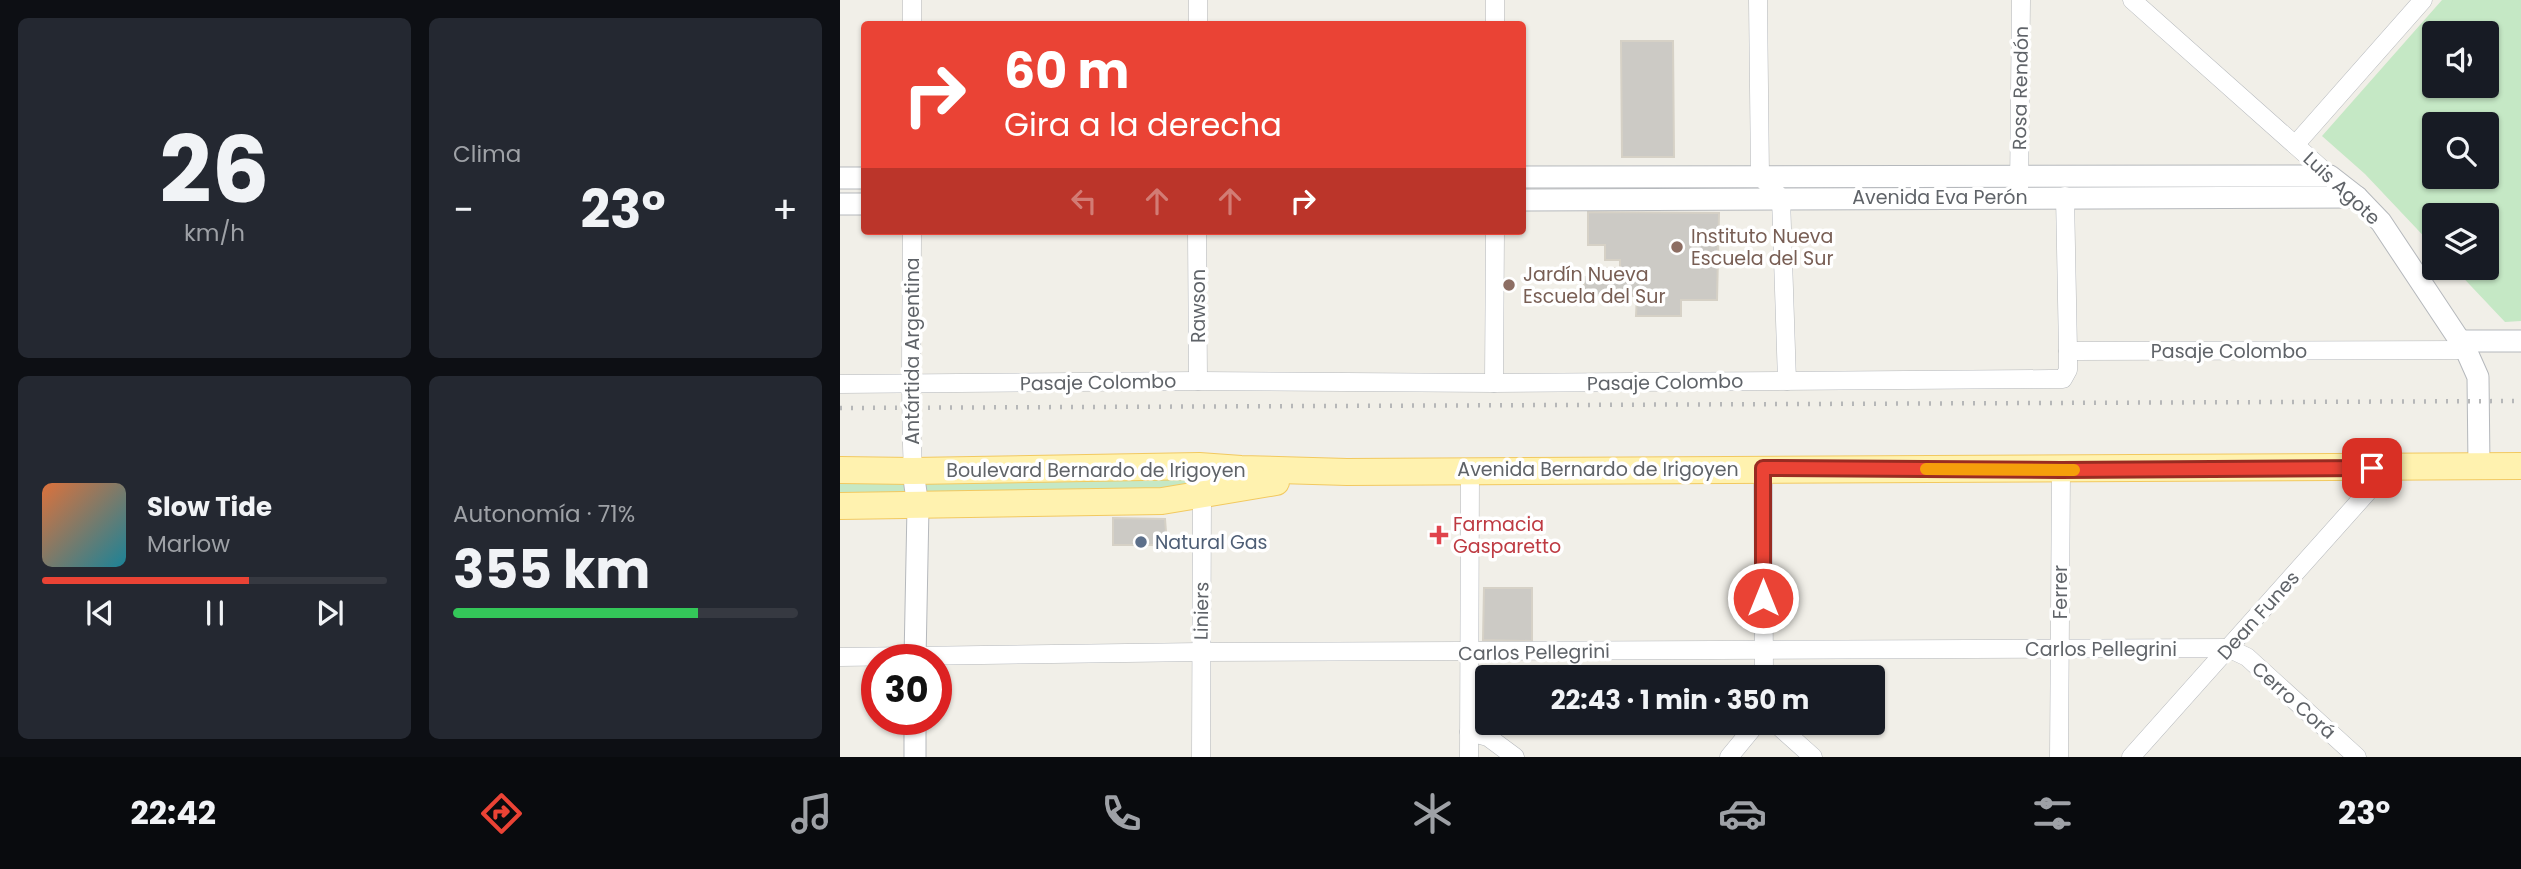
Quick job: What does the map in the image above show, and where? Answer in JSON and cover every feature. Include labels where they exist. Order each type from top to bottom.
[{"type":"main road","name":"Boulevard Bernardo de Irigoyen","points":[[840,470],[1199,466],[1347,472]]},
{"type":"main road","name":"Avenida Bernardo de Irigoyen","points":[[1347,472],[2521,466]]},
{"type":"main road","name":"Boulevard Bernardo de Irigoyen","points":[[840,506],[918,507],[1162,501],[1347,472]]},
{"type":"street","points":[[912,0],[912,21]]},
{"type":"street","points":[[1198,0],[1198,21]]},
{"type":"street","points":[[1494,0],[1495,21]]},
{"type":"street","points":[[1758,0],[1760,176],[1781,198],[1787,381]]},
{"type":"street","name":"Rosa Rendón","points":[[2019,186],[2021,0]]},
{"type":"street","name":"Luis Agote","points":[[2132,0],[2357,197],[2381,222],[2463,346],[2477,377],[2479,466]]},
{"type":"street","points":[[2295,145],[2423,0]]},
{"type":"street","name":"Avenida Eva Perón","points":[[1526,177],[1760,176],[2019,186],[2065,197],[2357,197]]},
{"type":"street","name":"Avenida Eva Perón","points":[[1526,200],[1781,198],[2019,186],[2330,176]]},
{"type":"street","points":[[840,178],[861,178]]},
{"type":"street","points":[[2065,197],[2068,351]]},
{"type":"street","points":[[840,204],[861,204]]},
{"type":"street","name":"Antártida Argentina","points":[[912,235],[913,384],[910,416],[913,471]]},
{"type":"street","name":"Rawson","points":[[1197,235],[1198,381]]},
{"type":"street","points":[[1494,383],[1495,235]]},
{"type":"street","points":[[2463,346],[2521,341]]},
{"type":"street","name":"Pasaje Colombo","points":[[840,384],[2063,379],[2068,370],[2068,351],[2463,346]]},
{"type":"street","name":"Liniers","points":[[1199,466],[1202,494],[1201,757]]},
{"type":"street","points":[[1763,468],[1764,665]]},
{"type":"street","name":"Dean Funes","points":[[2131,757],[2372,487],[2372,468]]},
{"type":"street","points":[[1469,470],[1469,757]]},
{"type":"street","name":"Ferrer","points":[[2059,757],[2061,470]]},
{"type":"street","points":[[913,471],[918,507],[915,644]]},
{"type":"street","name":"Carlos Pellegrini","points":[[952,657],[1200,652],[2228,648]]},
{"type":"street","name":"Cerro Corá","points":[[2228,648],[2247,657],[2357,757]]},
{"type":"street","name":"Carlos Pellegrini","points":[[840,657],[861,657]]},
{"type":"street","points":[[1469,732],[1497,741],[1516,757]]},
{"type":"street","points":[[915,735],[915,757]]},
{"type":"street","points":[[1729,757],[1747,735]]},
{"type":"street","points":[[1788,735],[1813,757]]},
{"type":"green space","points":[[2442,0],[2521,0],[2521,321],[2505,322],[2465,280],[2499,280],[2499,203],[2422,203],[2422,234],[2365,174],[2322,136],[2422,23],[2422,98],[2499,98],[2499,21],[2423,21]]},
{"type":"green space","points":[[1241,469],[1179,499],[840,506],[840,470]]},
{"type":"building","points":[[1621,41],[1673,41],[1674,157],[1622,157]]},
{"type":"building","points":[[1588,212],[1719,213],[1717,300],[1681,300],[1681,316],[1636,316],[1637,296],[1584,295],[1584,277],[1604,278],[1604,268],[1620,268],[1620,260],[1605,260],[1605,245],[1588,245]]},
{"type":"building","points":[[1113,518],[1165,519],[1167,545],[1113,545]]},
{"type":"building","points":[[1484,588],[1532,588],[1532,641],[1483,640]]},
{"type":"railway","points":[[840,408],[2521,401]]},
{"type":"slow traffic","points":[[1926,469],[2074,470]]},
{"type":"place","name":"Instituto Nueva Escuela del Sur","points":[[1677,247]]},
{"type":"place","name":"Jardín Nueva Escuela del Sur","points":[[1509,285]]},
{"type":"place","name":"Farmacia Gasparetto","points":[[1439,535]]},
{"type":"place","name":"Natural Gas","points":[[1141,542]]},
{"type":"route","points":[[1763,598],[1763,468],[2372,468]]}]
